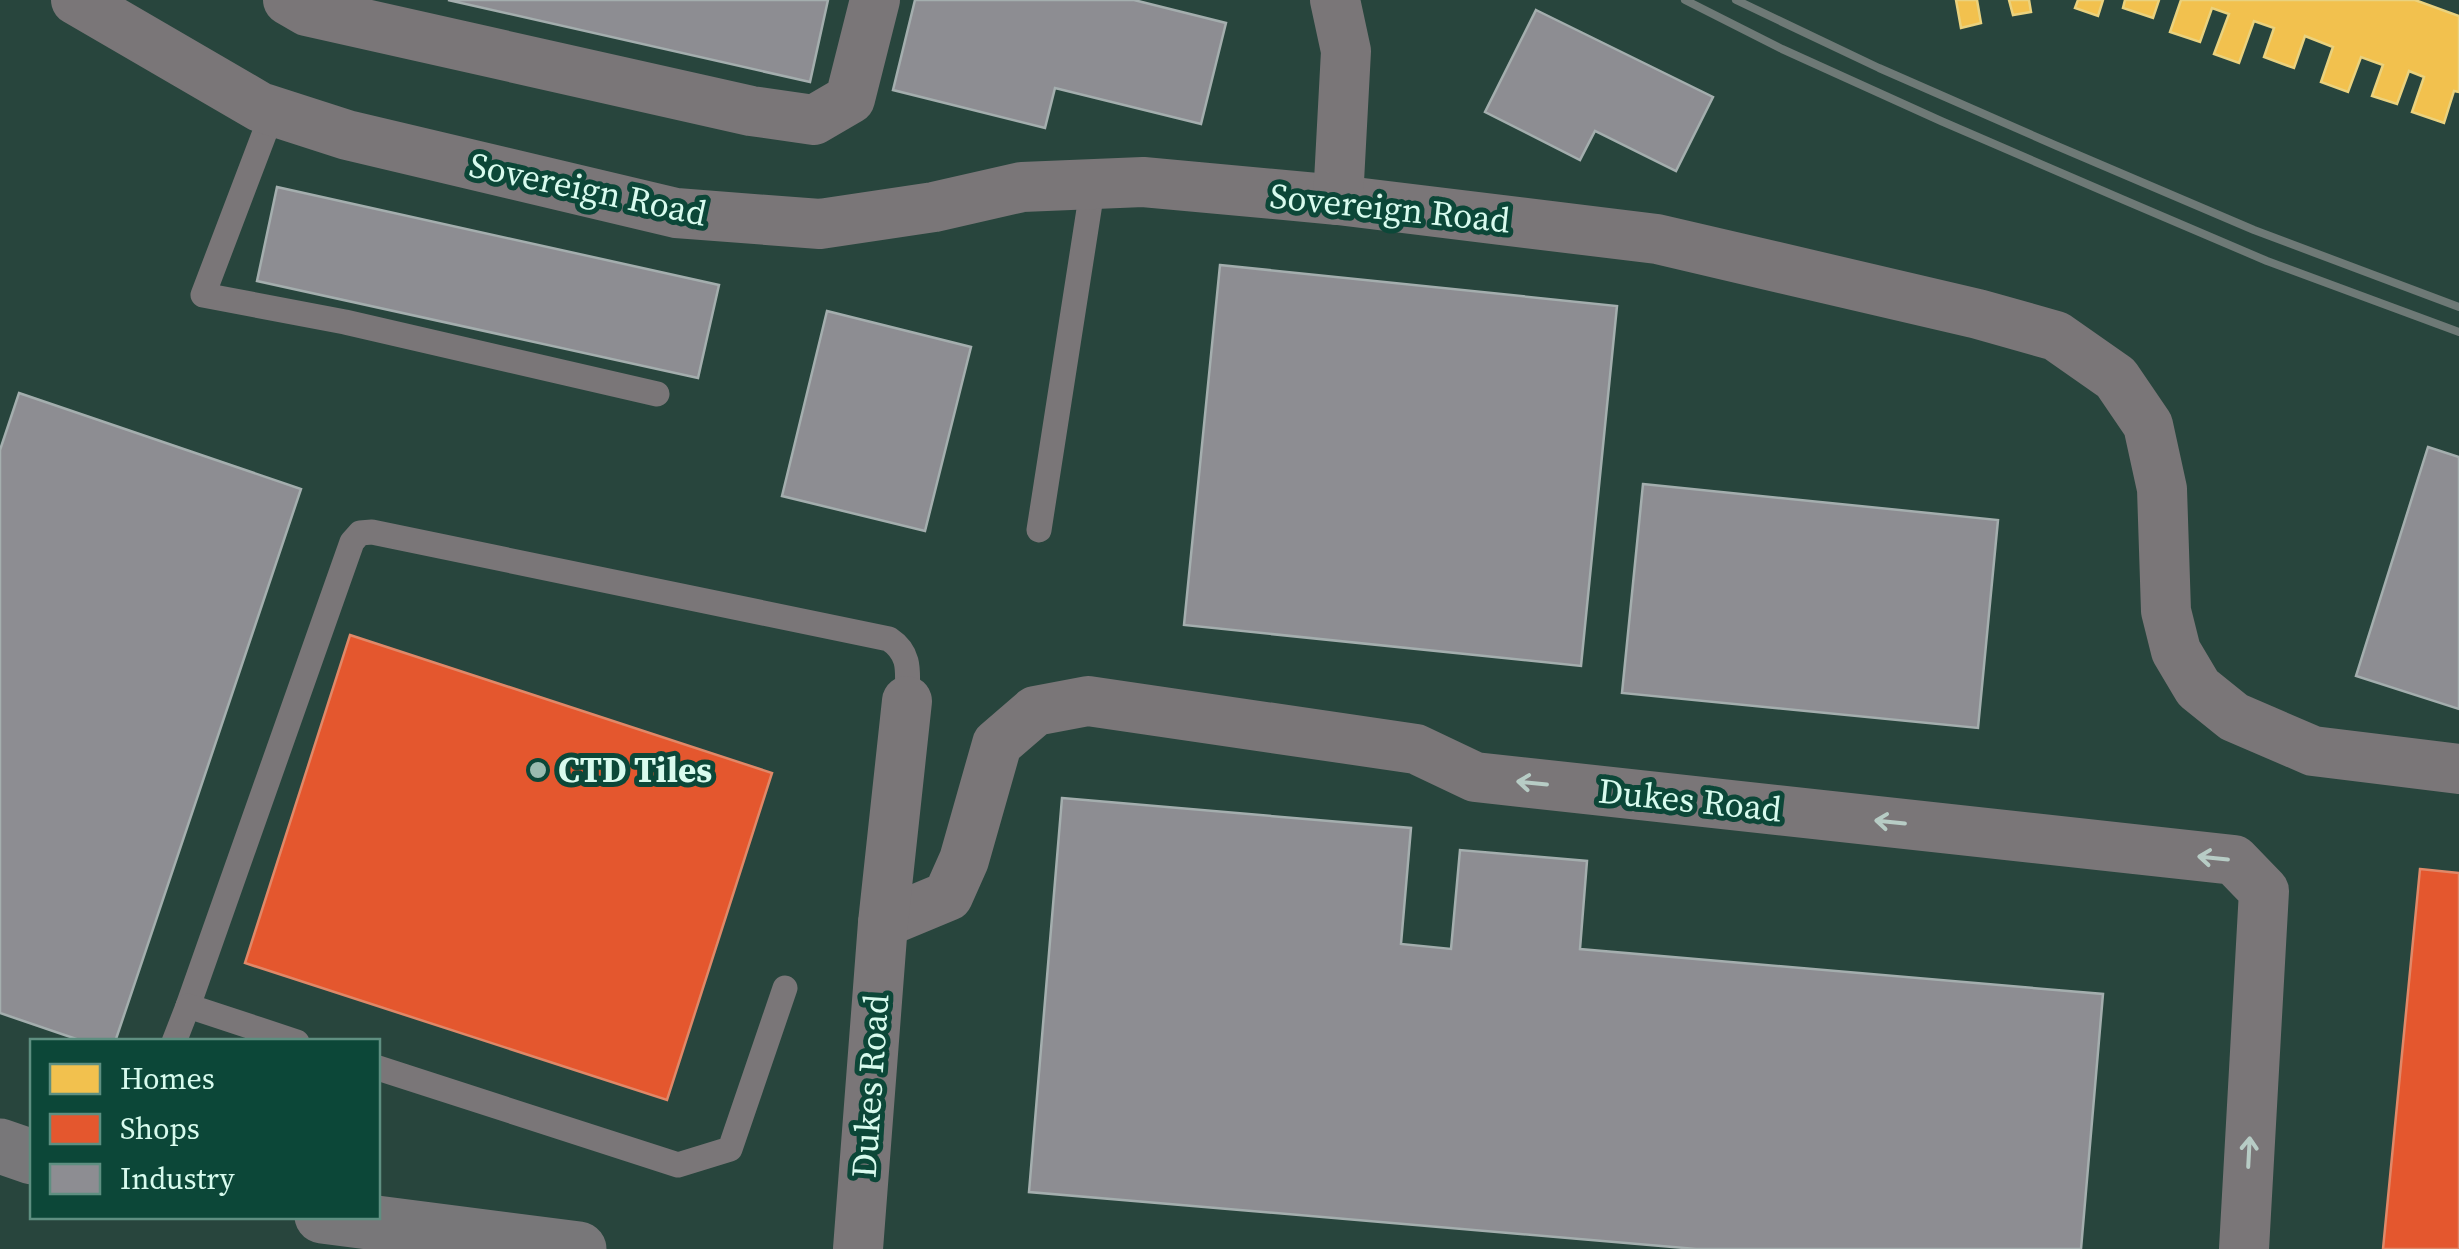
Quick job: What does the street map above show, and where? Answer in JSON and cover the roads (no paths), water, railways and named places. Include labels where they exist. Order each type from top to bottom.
[{"type":"street","name":"Sovereign Road","points":[[76,0],[260,106],[347,136],[676,214],[820,224],[934,207],[1022,186],[1143,182],[1338,200],[1657,239],[2056,336],[2116,378],[2148,425],[2162,488],[2166,610],[2176,650],[2198,688],[2234,717],[2313,751],[2459,769]]},
{"type":"street","points":[[288,0],[307,11],[751,110],[814,120],[850,99],[875,0]]},
{"type":"street","points":[[1335,0],[1346,51],[1338,200]]},
{"type":"street","name":"Dukes Road","points":[[858,1249],[883,924],[907,701]]},
{"type":"street","name":"Dukes Road","points":[[883,924],[948,896],[964,860],[998,744],[1034,711],[1088,702],[1416,749],[1475,778],[2234,860],[2264,892],[2244,1249]]},
{"type":"street","points":[[0,1146],[30,1156]]},
{"type":"street","points":[[334,1219],[408,1238],[482,1238],[579,1249]]},
{"type":"lane","points":[[273,110],[203,295],[345,322],[657,394]]},
{"type":"lane","points":[[1039,530],[1093,184]]},
{"type":"lane","points":[[175,1039],[352,542],[360,533],[372,532],[889,639],[901,647],[907,661],[907,701]]},
{"type":"lane","points":[[380,1069],[678,1165],[730,1150],[786,988]]},
{"type":"lane","points":[[188,1006],[289,1039]]},
{"type":"railway","points":[[1685,0],[1782,49],[2124,200],[2267,261],[2459,332]]},
{"type":"railway","points":[[1736,0],[1879,68],[2254,230],[2459,307]]},
{"type":"place","name":"CTD Tiles","points":[[538,770]]}]
